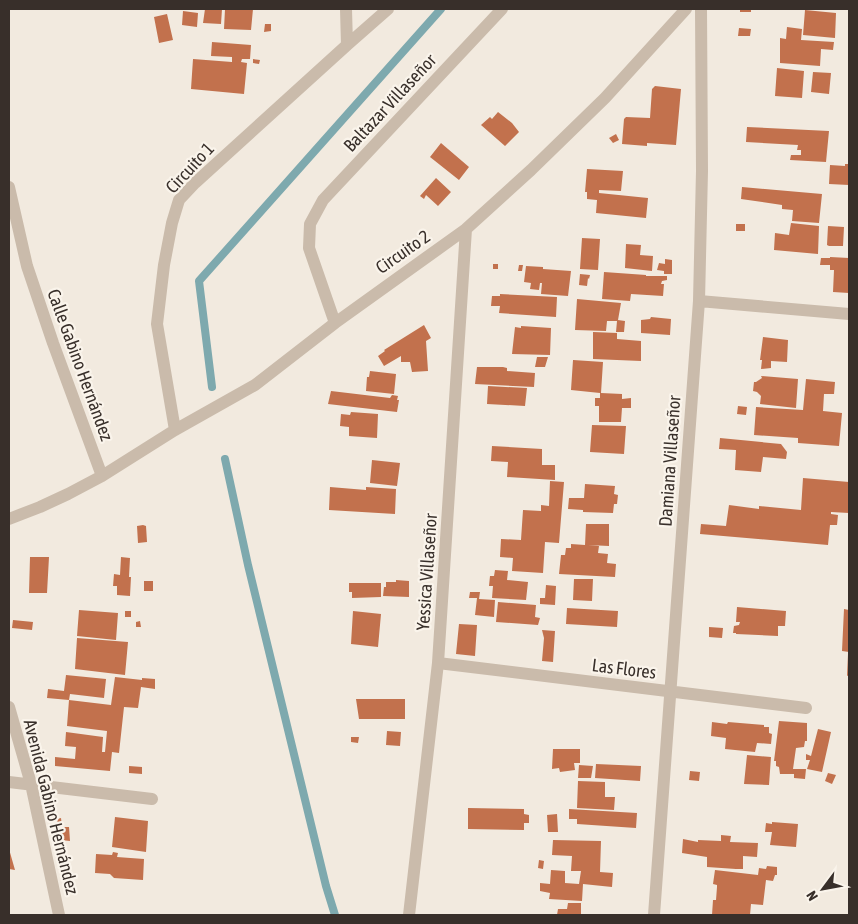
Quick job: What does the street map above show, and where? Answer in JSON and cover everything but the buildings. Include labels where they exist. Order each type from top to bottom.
[{"type":"street","points":[[346,9],[347,45]]},
{"type":"street","name":"Circuito 1","points":[[175,430],[158,324],[164,265],[172,223],[179,200],[194,183],[388,9]]},
{"type":"street","name":"Baltazar Villaseñor","points":[[335,323],[309,248],[310,224],[323,200],[502,9]]},
{"type":"street","name":"Circuito 2","points":[[9,519],[40,507],[102,476],[175,430],[255,385],[335,323],[466,229],[606,98],[686,9]]},
{"type":"street","name":"Damiana Villaseñor","points":[[654,915],[699,301],[702,171],[701,9]]},
{"type":"street","name":"Calle Gabino Hernández","points":[[9,188],[27,266],[102,476]]},
{"type":"street","name":"Yessica Villaseñor","points":[[409,915],[438,663],[466,229]]},
{"type":"street","points":[[699,301],[849,314]]},
{"type":"street","name":"Las Flores","points":[[438,663],[670,693],[806,708]]},
{"type":"street","name":"Avenida Gabino Hernández","points":[[9,707],[31,784],[59,915]]},
{"type":"street","points":[[9,782],[152,799]]},
{"type":"waterway","points":[[212,387],[199,281],[441,9]]},
{"type":"waterway","points":[[225,459],[248,565],[326,886],[335,915]]}]
